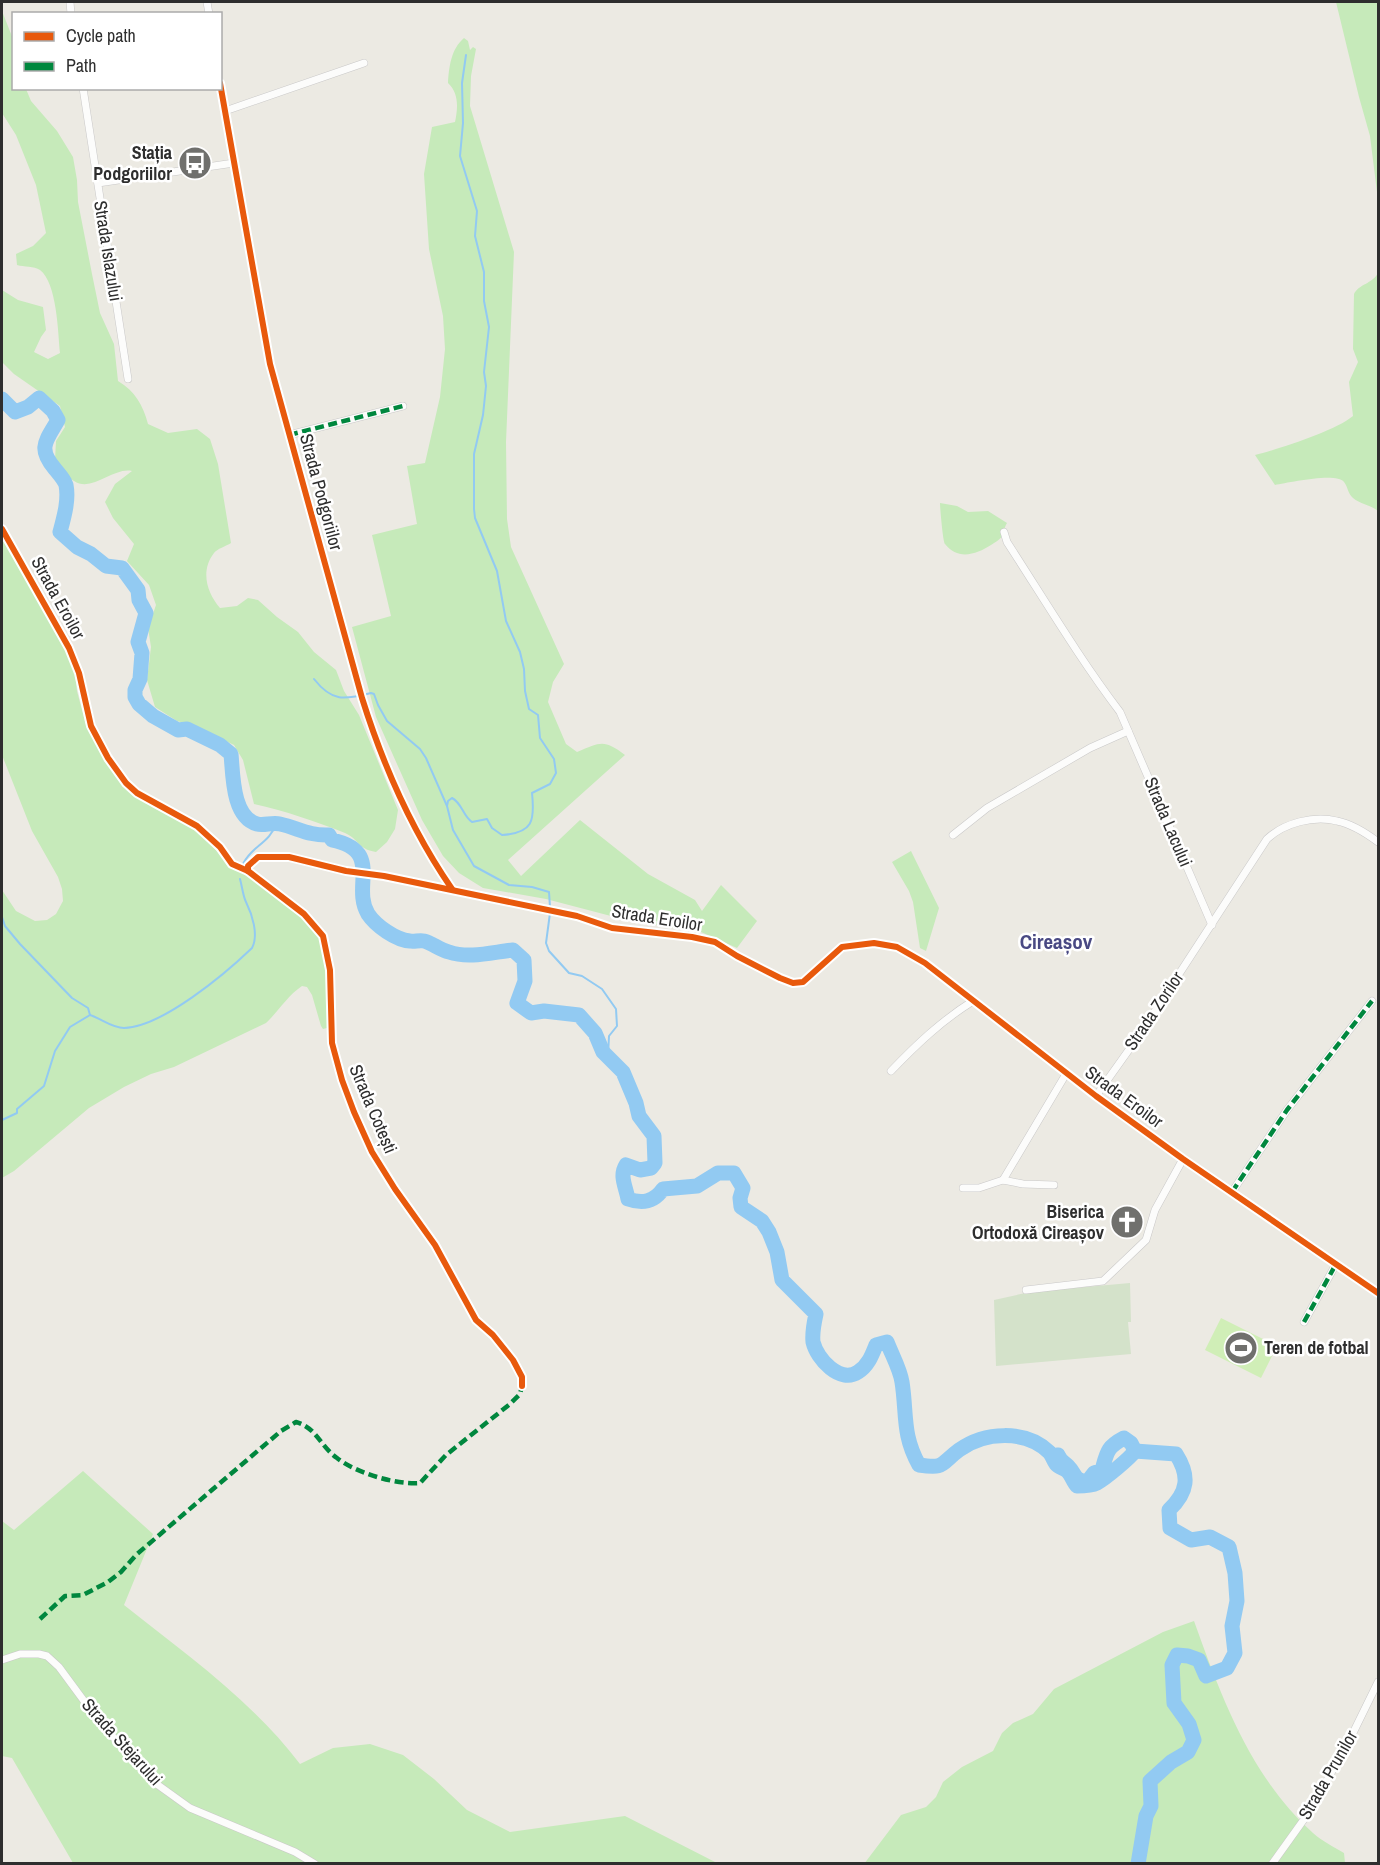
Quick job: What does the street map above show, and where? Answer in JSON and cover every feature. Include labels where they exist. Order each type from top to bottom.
[{"type":"street","points":[[225,111],[364,63]]},
{"type":"street","name":"Strada Islazului","points":[[83,90],[128,379]]},
{"type":"street","name":"Strada Podgoriilor","points":[[221,90],[270,364],[362,698],[379,751],[423,844],[452,889]]},
{"type":"street","points":[[98,183],[234,163]]},
{"type":"street","points":[[290,435],[403,406]]},
{"type":"street","name":"Strada Eroilor","points":[[2,529],[69,648],[79,673],[91,726],[108,758],[126,783],[137,793],[197,826],[220,847],[232,864],[248,871],[248,866],[258,857],[289,857],[353,872],[452,889],[556,911],[612,928],[692,937],[715,942],[780,978],[794,983],[803,982],[842,947],[874,943],[897,947],[925,963],[1066,1074],[1183,1159],[1378,1293]]},
{"type":"street","name":"Strada Lacului","points":[[1004,532],[1006,542],[1097,682],[1120,712],[1212,925]]},
{"type":"street","points":[[953,836],[987,808],[1090,748],[1128,730]]},
{"type":"street","points":[[1212,925],[1267,838],[1276,830],[1292,824],[1336,820],[1354,827],[1378,842]]},
{"type":"street","name":"Strada Cotești","points":[[248,871],[304,914],[323,936],[330,970],[332,1043],[354,1112],[372,1152],[435,1245],[476,1320],[493,1335],[513,1360],[522,1377],[522,1386]]},
{"type":"street","name":"Strada Zorilor","points":[[1096,1096],[1212,925]]},
{"type":"street","points":[[1232,1192],[1287,1110],[1372,1001]]},
{"type":"street","points":[[891,1071],[927,1035],[973,1002]]},
{"type":"street","points":[[1003,1180],[1066,1074]]},
{"type":"street","points":[[1026,1290],[1103,1281],[1146,1240],[1155,1210],[1183,1159]]},
{"type":"street","points":[[963,1188],[979,1188],[1003,1180],[1023,1184],[1054,1185]]},
{"type":"street","points":[[1304,1322],[1336,1264]]},
{"type":"street","name":"Strada Stejarului","points":[[2,1660],[20,1654],[47,1656],[59,1667],[101,1724],[158,1785],[190,1808],[295,1852],[315,1863]]},
{"type":"street","name":"Strada Prunilor","points":[[1272,1863],[1310,1811],[1347,1745],[1378,1682]]},
{"type":"green space","points":[[1336,2],[1378,2],[1378,200],[1370,136]]},
{"type":"green space","points":[[2,11],[12,36],[12,90],[26,90],[31,101],[57,131],[73,157],[78,202],[92,274],[100,313],[114,344],[118,381],[138,399],[148,424],[168,433],[197,429],[210,439],[218,464],[231,543],[215,552],[207,567],[207,582],[212,596],[220,608],[237,606],[248,598],[258,600],[298,632],[314,652],[336,670],[344,691],[359,715],[398,810],[395,829],[387,842],[376,852],[365,849],[345,833],[254,804],[243,760],[234,745],[195,726],[177,721],[155,707],[147,680],[151,647],[148,628],[156,605],[149,585],[127,561],[134,544],[113,518],[105,502],[115,484],[132,471],[117,473],[88,484],[81,484],[71,479],[55,460],[56,441],[65,427],[60,406],[14,374],[2,362],[2,290],[18,300],[43,307],[46,330],[34,352],[48,359],[60,353],[56,308],[46,276],[38,269],[17,265],[16,254],[33,246],[46,233],[36,185],[16,135],[2,113]]},
{"type":"green space","points":[[464,38],[468,41],[470,50],[473,47],[476,49],[471,76],[470,106],[514,252],[506,442],[507,519],[511,547],[564,664],[553,682],[548,702],[566,744],[577,752],[597,744],[607,744],[625,755],[508,860],[521,876],[580,820],[648,874],[695,900],[702,911],[721,885],[757,921],[737,948],[701,932],[630,921],[546,899],[483,888],[459,873],[443,856],[422,820],[376,717],[352,627],[391,616],[372,535],[417,524],[407,466],[425,463],[440,397],[445,349],[443,316],[429,249],[424,174],[432,127],[455,122],[457,101],[448,83],[449,71],[453,53]]},
{"type":"green space","points":[[1378,273],[1378,511],[1353,498],[1344,482],[1339,479],[1322,478],[1275,485],[1255,455],[1320,433],[1353,416],[1349,382],[1358,362],[1353,349],[1354,294]]},
{"type":"green space","points":[[940,503],[957,506],[968,512],[988,511],[1007,523],[1002,536],[980,551],[968,554],[956,553],[944,542]]},
{"type":"green space","points":[[2,536],[74,665],[77,691],[86,725],[118,778],[130,791],[152,807],[177,819],[203,836],[233,869],[246,873],[298,914],[318,936],[326,974],[328,1024],[327,1028],[323,1029],[312,995],[307,987],[302,986],[266,1023],[174,1067],[151,1074],[89,1108],[14,1171],[2,1178],[2,890],[16,911],[35,921],[47,920],[56,914],[63,901],[58,877],[32,831],[2,755]]},
{"type":"green space","points":[[911,851],[939,908],[926,951],[920,948],[913,902],[909,891],[892,862]]},
{"type":"green space","points":[[1130,1283],[1131,1322],[1128,1322],[1131,1354],[996,1366],[994,1300],[1030,1292]]},
{"type":"green space","name":"Teren de fotbal","points":[[1221,1318],[1277,1346],[1261,1378],[1205,1350]]},
{"type":"green space","points":[[83,1471],[153,1534],[124,1605],[240,1699],[261,1719],[300,1764],[333,1748],[370,1744],[403,1755],[434,1779],[467,1810],[510,1832],[625,1816],[717,1863],[73,1863],[12,1758],[2,1756],[2,1521],[14,1530]]},
{"type":"green space","points":[[1194,1621],[1227,1707],[1255,1762],[1291,1811],[1317,1836],[1344,1853],[1345,1863],[864,1864],[901,1815],[926,1807],[936,1797],[943,1782],[962,1767],[993,1751],[1002,1733],[1013,1723],[1033,1714],[1054,1689],[1163,1632]]},
{"type":"waterway","points":[[447,806],[448,801],[452,798],[472,822],[487,819],[492,828],[502,835],[520,832],[530,824],[532,818],[532,793],[550,784],[556,773],[554,759],[540,738],[538,715],[529,709],[520,652],[506,621],[497,571],[475,518],[474,454],[483,415],[486,386],[484,372],[489,327],[484,301],[484,272],[475,236],[477,211],[460,156],[463,123],[462,83],[466,55]]},
{"type":"waterway","points":[[2,399],[15,412],[28,407],[39,398],[53,411],[58,420],[47,439],[45,450],[49,462],[66,485],[66,503],[60,532],[77,547],[91,554],[106,566],[122,568],[138,590],[139,600],[146,613],[138,642],[142,653],[140,679],[135,690],[135,697],[139,704],[153,716],[178,730],[187,729],[220,745],[231,754],[235,794],[238,804],[249,820],[262,825],[277,824],[309,833],[329,835],[332,840],[348,845],[357,852],[362,861],[364,903],[368,914],[387,932],[405,940],[424,941],[457,954],[473,955],[513,950],[524,960],[525,981],[517,1003],[531,1013],[544,1011],[579,1015],[595,1033],[603,1052],[623,1072],[639,1116],[654,1136],[655,1163],[651,1168],[640,1170],[626,1165],[624,1169],[623,1177],[628,1199],[647,1201],[656,1197],[663,1189],[697,1186],[718,1173],[734,1173],[743,1188],[740,1198],[741,1207],[762,1221],[769,1232],[777,1252],[782,1280],[816,1314],[813,1342],[824,1362],[837,1372],[851,1375],[864,1367],[876,1345],[887,1342],[901,1377],[907,1434],[919,1465],[939,1466],[959,1450],[980,1439],[1017,1437],[1028,1439],[1049,1452],[1057,1465],[1068,1472],[1077,1486],[1084,1486],[1101,1481],[1135,1451],[1131,1443],[1124,1438],[1118,1441],[1109,1451],[1102,1470],[1094,1473],[1087,1482],[1077,1478],[1058,1455],[1052,1456]]},
{"type":"waterway","points":[[314,679],[327,692],[339,697],[374,694],[387,721],[420,749],[426,758],[447,806],[453,830],[474,866],[509,885],[532,887],[549,892],[550,907]]},
{"type":"waterway","points":[[243,864],[251,853],[270,836],[276,823]]},
{"type":"waterway","points":[[2,1120],[17,1113],[17,1109],[44,1086],[55,1051],[70,1027],[90,1015],[120,1028],[156,1019],[210,984],[252,948],[255,937],[254,925],[240,879]]},
{"type":"waterway","points":[[550,913],[546,943],[549,951],[569,973],[582,976],[602,989],[616,1009],[617,1026],[609,1036],[608,1056]]},
{"type":"waterway","points":[[2,917],[5,926],[20,944],[72,998],[88,1008],[90,1015]]},
{"type":"waterway","points":[[1135,1451],[1176,1454],[1183,1470],[1185,1484],[1180,1497],[1169,1510],[1170,1528],[1191,1540],[1210,1537],[1229,1547],[1235,1573],[1237,1601],[1232,1626],[1235,1653],[1227,1668],[1206,1676],[1199,1660],[1177,1655],[1172,1665],[1174,1703],[1189,1724],[1194,1740],[1188,1752],[1171,1762],[1150,1781],[1151,1806],[1146,1816],[1138,1864]]},
{"type":"marked path","points":[[289,435],[403,406]]},
{"type":"marked path","points":[[1232,1192],[1287,1110],[1372,1001]]},
{"type":"marked path","points":[[1304,1322],[1336,1264]]},
{"type":"marked path","points":[[40,1619],[65,1596],[83,1595],[108,1582],[121,1572],[137,1554],[281,1431],[296,1422],[309,1428],[331,1453],[355,1469],[388,1480],[420,1483],[446,1455],[510,1404],[520,1394],[522,1386]]},
{"type":"cycle path","points":[[221,90],[270,364],[362,698],[379,748],[411,821],[452,889]]},
{"type":"cycle path","points":[[2,529],[69,648],[79,673],[91,726],[108,758],[126,783],[137,793],[197,826],[220,847],[232,864],[248,871],[304,914],[323,936],[330,970],[332,1043],[354,1112],[372,1152],[435,1245],[476,1320],[493,1335],[513,1360],[522,1377],[522,1386]]},
{"type":"cycle path","points":[[248,871],[248,866],[258,857],[289,857],[346,871],[384,876],[577,916],[612,928],[692,937],[715,942],[737,956],[793,983],[803,982],[842,947],[874,943],[897,947],[925,963],[1096,1096],[1183,1159],[1378,1293]]},
{"type":"place","name":"Stația Podgoriilor","points":[[195,163]]},
{"type":"place","name":"Biserica Ortodoxă Cireașov","points":[[1127,1222]]},
{"type":"place","name":"Teren de fotbal","points":[[1241,1348]]},
{"type":"district","name":"Cireașov","points":[[1056,942]]}]
